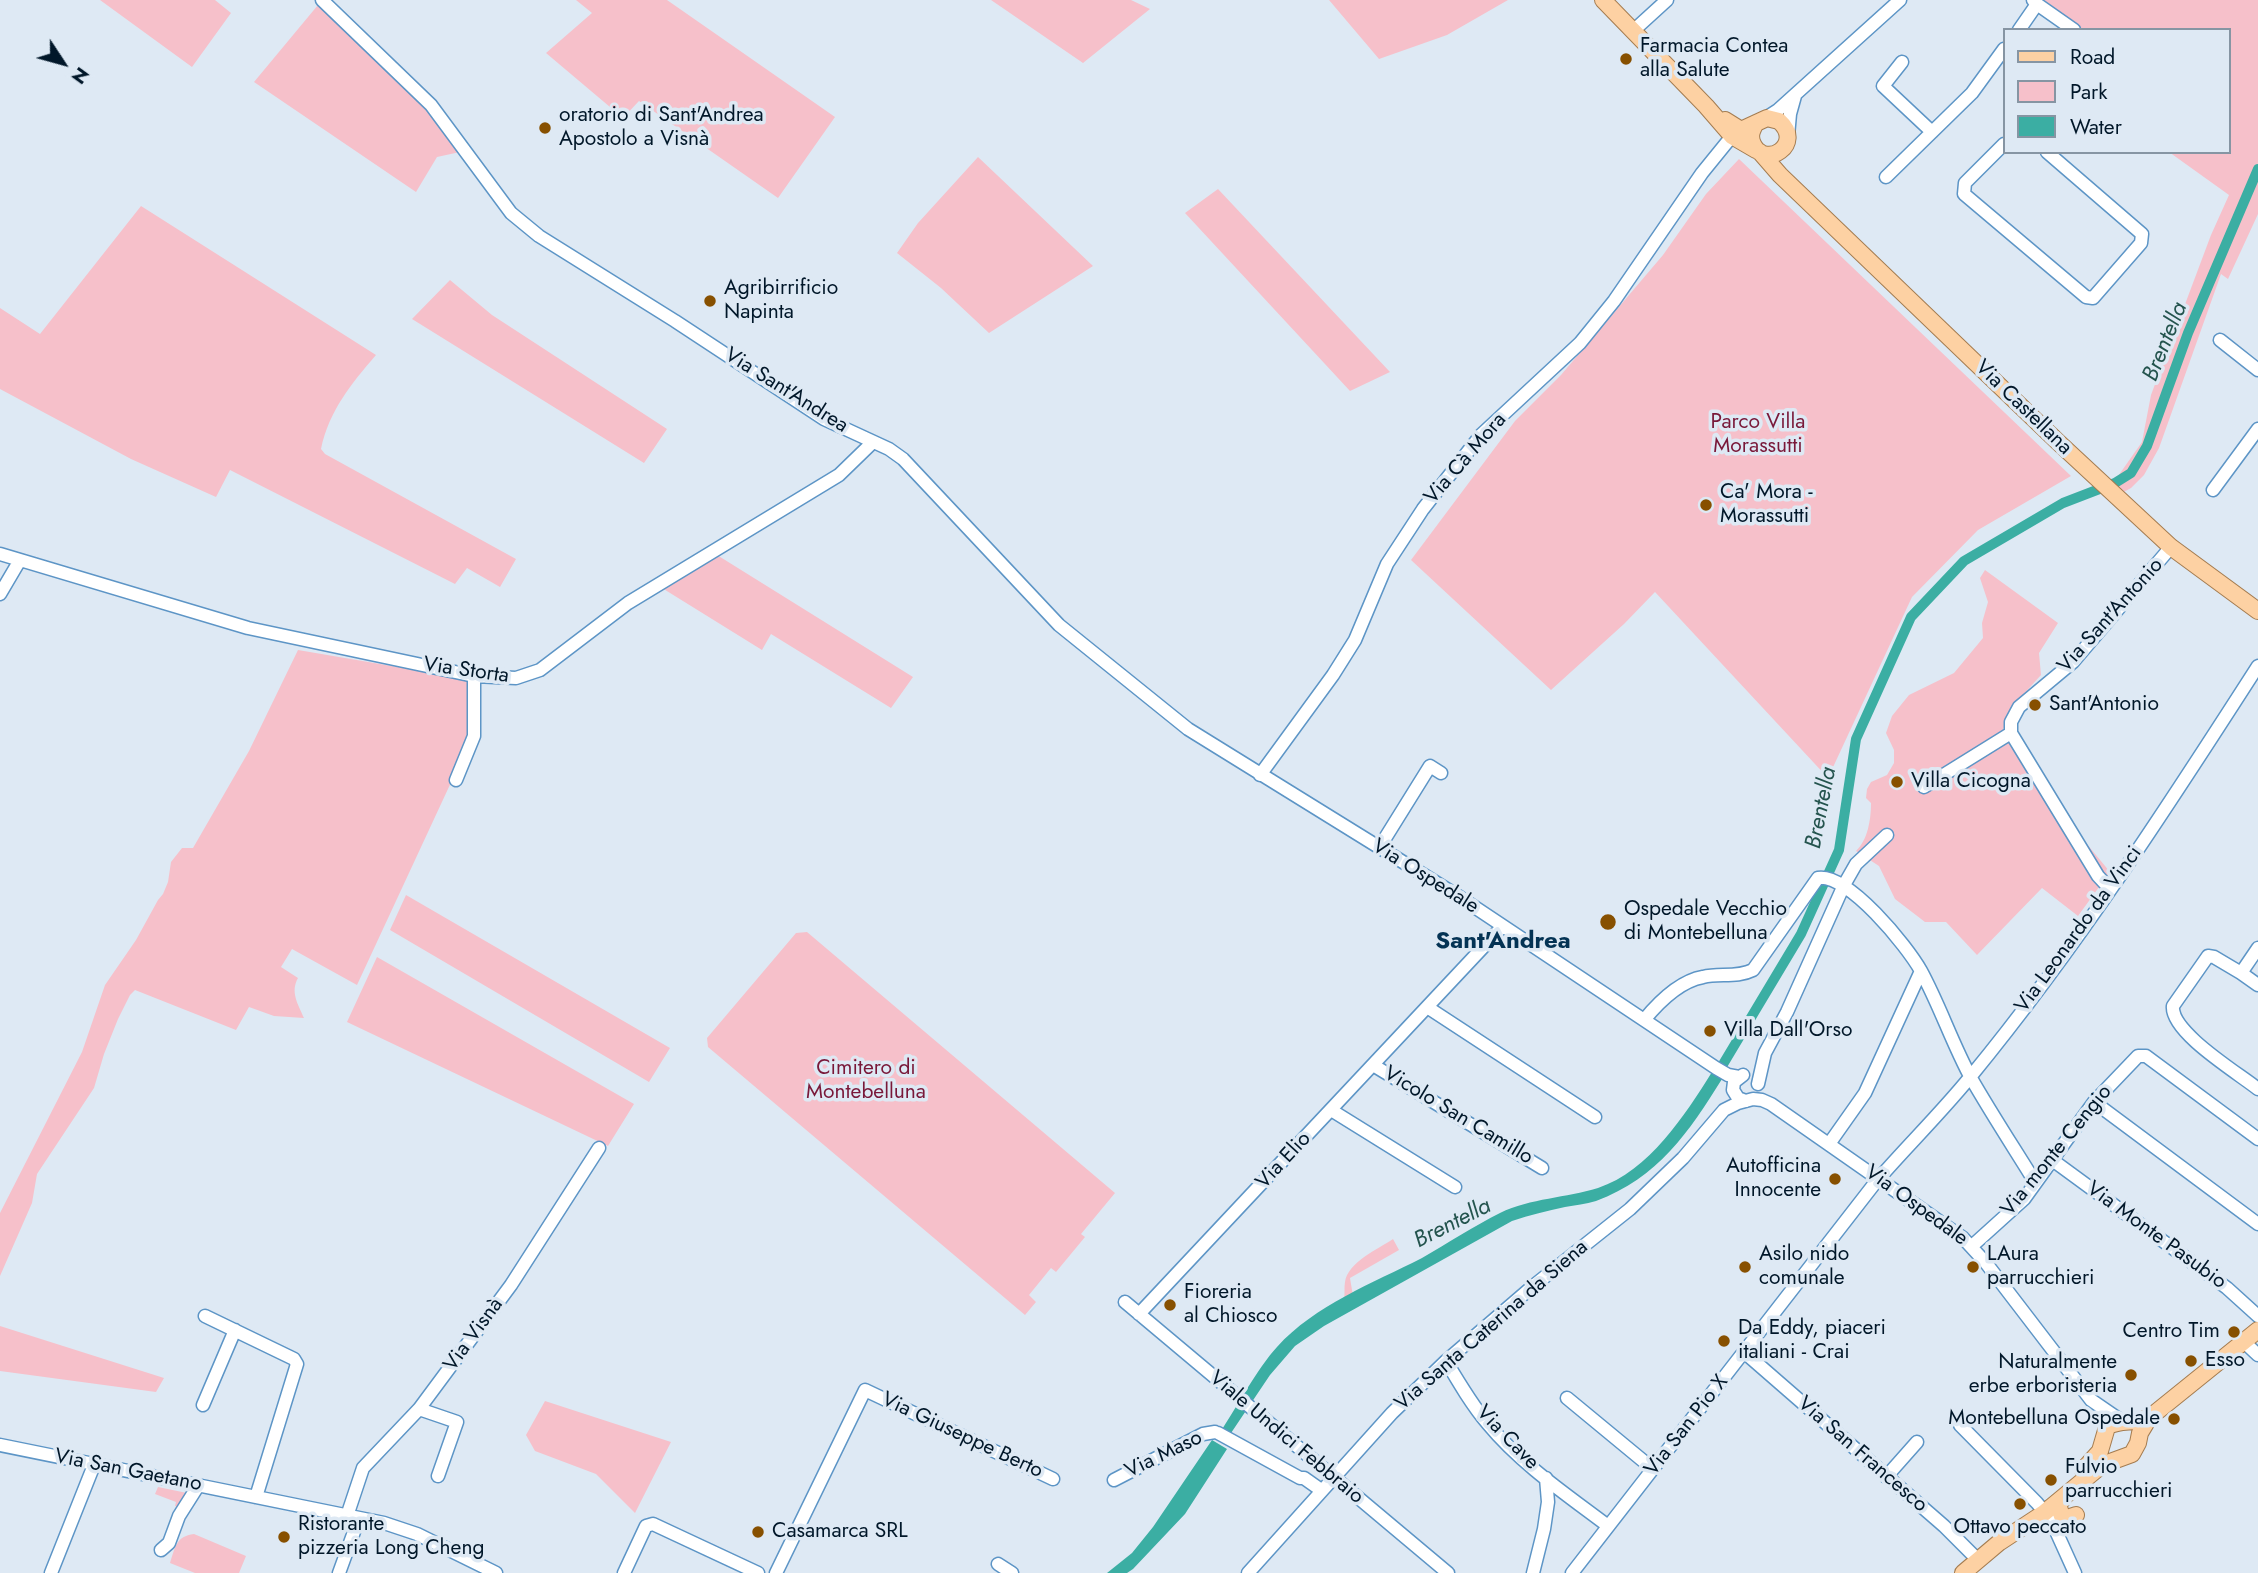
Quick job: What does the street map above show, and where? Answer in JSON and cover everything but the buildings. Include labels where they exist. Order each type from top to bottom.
[{"type":"main road","name":"Via Castellana","points":[[1603,0],[1734,137],[1758,151],[2113,494],[2171,547],[2258,611]]},
{"type":"main road","name":"Via Castellana","points":[[1706,106],[1738,129],[1746,129],[1760,121]]},
{"type":"main road","points":[[1771,118],[1782,123],[1787,139],[1783,149],[1768,155],[1758,151],[1751,138],[1752,130],[1760,121],[1771,118]]},
{"type":"main road","name":"Via Castellana","points":[[1787,139],[1789,171],[1799,192]]},
{"type":"main road","points":[[1964,1573],[2042,1509],[2093,1461],[2112,1424],[2130,1427],[2149,1418],[2258,1330]]},
{"type":"main road","points":[[2076,1515],[2067,1518],[2061,1515],[2058,1505],[2102,1465],[2127,1457],[2136,1449],[2130,1427]]},
{"type":"main road","points":[[2104,1438],[2109,1454],[2120,1458]]},
{"type":"main road","points":[[2042,1509],[2063,1499]]},
{"type":"street","name":"Via Sant'Andrea","points":[[322,0],[430,105],[511,213],[539,236],[824,419],[903,459],[1059,625],[1188,729],[1260,775]]},
{"type":"street","points":[[1633,31],[1667,0]]},
{"type":"street","points":[[1760,121],[1779,110],[1900,0]]},
{"type":"street","points":[[2020,28],[2035,2],[2071,28]]},
{"type":"street","points":[[1886,177],[1972,93],[2002,53]]},
{"type":"street","points":[[1902,62],[1883,86],[1932,132]]},
{"type":"street","points":[[1787,139],[1792,105],[1800,90]]},
{"type":"street","name":"Via Cà Mora","points":[[1260,775],[1333,675],[1355,640],[1387,564],[1423,509],[1481,435],[1580,344],[1614,301],[1702,173],[1734,137]]},
{"type":"street","points":[[2002,146],[1965,183],[1964,194],[2086,298],[2093,298],[2141,243],[2142,234],[2049,154]]},
{"type":"street","points":[[2220,340],[2258,370]]},
{"type":"street","points":[[2213,490],[2258,429]]},
{"type":"street","name":"Via Storta","points":[[0,554],[248,628],[474,676],[516,678],[540,670],[628,603],[839,475],[873,442]]},
{"type":"street","name":"Via Sant'Antonio","points":[[2011,733],[2011,722],[2019,707],[2073,662],[2171,547]]},
{"type":"street","points":[[0,594],[20,560]]},
{"type":"street","name":"Via Leonardo da Vinci","points":[[1879,1178],[1971,1077],[2160,817],[2258,666]]},
{"type":"street","points":[[456,780],[474,736],[474,676]]},
{"type":"street","points":[[1924,787],[2011,733],[2098,876],[2110,888]]},
{"type":"street","points":[[1379,848],[1430,766],[1441,773]]},
{"type":"street","name":"Via Ospedale","points":[[1260,775],[1461,898],[1735,1080]]},
{"type":"street","points":[[1758,1085],[1751,1076],[1735,1080],[1735,1096],[1747,1100],[1757,1094],[1765,1053],[1787,1012],[1844,885],[1856,864],[1887,835]]},
{"type":"street","points":[[1644,1020],[1659,1004],[1688,982],[1703,976],[1741,974],[1753,970],[1814,881],[1823,878],[1844,885],[1857,894],[1909,953],[1921,971],[1971,1077],[2035,1182]]},
{"type":"street","name":"Via Elio","points":[[1139,1314],[1502,927]]},
{"type":"street","points":[[2241,973],[2258,948]]},
{"type":"street","points":[[2258,985],[2214,957],[2208,956],[2173,1006],[2172,1012],[2187,1034],[2258,1089]]},
{"type":"street","points":[[1829,1144],[1865,1093],[1921,971]]},
{"type":"street","points":[[1427,1007],[1595,1117]]},
{"type":"street","name":"Via Santa Caterina da Siena","points":[[1716,1118],[1735,1080],[1765,1053]]},
{"type":"street","name":"Via monte Cengio","points":[[1972,1246],[2024,1199],[2094,1102],[2141,1055],[2146,1056],[2258,1139]]},
{"type":"street","name":"Vicolo San Camillo","points":[[1373,1065],[1542,1168]]},
{"type":"street","name":"Via Ospedale","points":[[1758,1085],[1771,1104]]},
{"type":"street","name":"Via Ospedale","points":[[1747,1100],[1760,1099],[1771,1104],[1952,1229],[1972,1246],[2093,1406],[2104,1438]]},
{"type":"street","name":"Via Santa Caterina da Siena","points":[[1248,1573],[1332,1477],[1446,1361],[1532,1287],[1630,1209],[1683,1158],[1726,1108],[1747,1100]]},
{"type":"street","points":[[2094,1102],[2258,1224]]},
{"type":"street","points":[[1331,1110],[1455,1187]]},
{"type":"street","name":"Via Visnà","points":[[339,1573],[363,1468],[419,1409],[510,1285],[599,1148]]},
{"type":"street","name":"Via Monte Pasubio","points":[[2051,1159],[2227,1288],[2258,1316]]},
{"type":"street","name":"Via San Pio X","points":[[1572,1573],[1879,1178]]},
{"type":"street","name":"Viale Undici Febbraio","points":[[1125,1302],[1448,1573]]},
{"type":"street","points":[[205,1316],[294,1359],[296,1363],[256,1497]]},
{"type":"street","points":[[203,1405],[235,1330]]},
{"type":"street","points":[[2243,1341],[2258,1355]]},
{"type":"street","name":"Via San Francesco","points":[[1744,1353],[1944,1526],[1978,1560]]},
{"type":"street","name":"Via Cave","points":[[1446,1361],[1462,1389],[1489,1425],[1546,1478],[1608,1526]]},
{"type":"street","name":"Via Giuseppe Berto","points":[[776,1573],[865,1390],[1053,1479]]},
{"type":"street","points":[[1567,1398],[1653,1469]]},
{"type":"street","name":"Via Ospedale","points":[[2093,1406],[2130,1427]]},
{"type":"street","points":[[419,1409],[457,1422],[438,1476]]},
{"type":"street","points":[[1960,1425],[2042,1509],[2075,1573]]},
{"type":"street","name":"Via Maso","points":[[1114,1479],[1203,1434],[1217,1432],[1270,1463],[1304,1478],[1321,1490]]},
{"type":"street","points":[[1886,1477],[1917,1441]]},
{"type":"street","name":"Via San Gaetano","points":[[0,1446],[384,1523],[417,1534],[496,1573]]},
{"type":"street","points":[[51,1572],[94,1465]]},
{"type":"street","name":"Via Cave","points":[[1533,1573],[1546,1515],[1546,1478]]},
{"type":"street","points":[[161,1550],[169,1543],[179,1516],[198,1486]]},
{"type":"street","points":[[2059,1538],[2058,1527],[2076,1515]]},
{"type":"street","points":[[624,1573],[646,1526],[653,1524],[758,1573]]},
{"type":"street","points":[[998,1564],[1012,1573]]},
{"type":"green space","points":[[100,0],[215,0],[231,13],[192,67]]},
{"type":"green space","points":[[576,0],[667,0],[835,117],[778,198],[639,101],[623,118],[546,53],[592,13]]},
{"type":"green space","points":[[991,0],[1131,0],[1150,9],[1083,63]]},
{"type":"green space","points":[[1329,0],[1508,0],[1447,35],[1379,59]]},
{"type":"green space","points":[[2041,0],[2258,0],[2258,214],[2228,279],[2221,274],[2159,448],[2144,475],[2131,488],[2120,494],[2109,484],[2116,479],[2142,442],[2151,395],[2211,235],[2229,195],[2172,154],[2230,154],[2230,28],[2080,28]]},
{"type":"green space","points":[[318,5],[425,108],[460,152],[437,157],[416,192],[254,82]]},
{"type":"green space","points":[[978,157],[1093,266],[989,333],[941,288],[897,253],[918,223]]},
{"type":"green space","name":"Parco Villa Morassutti","points":[[1739,159],[2071,476],[1978,530],[1912,597],[1828,778],[1655,592],[1551,690],[1411,560],[1515,421],[1561,375],[1663,255],[1706,194]]},
{"type":"green space","points":[[1218,189],[1390,372],[1350,391],[1185,213]]},
{"type":"green space","points":[[141,206],[376,355],[335,410],[321,449],[325,454],[516,559],[500,587],[467,568],[455,584],[230,470],[216,497],[131,459],[0,389],[0,308],[40,334]]},
{"type":"green space","points":[[450,280],[492,315],[667,429],[644,463],[412,319]]},
{"type":"green space","points":[[717,555],[913,677],[891,708],[771,634],[762,650],[662,588]]},
{"type":"green space","points":[[1985,570],[2058,623],[2039,653],[2041,675],[2012,707],[2002,732],[2038,785],[2110,872],[2078,916],[2042,888],[1977,955],[1946,922],[1925,922],[1895,899],[1879,866],[1856,851],[1866,835],[1869,822],[1871,803],[1866,798],[1867,789],[1871,782],[1887,775],[1894,763],[1894,750],[1886,733],[1892,716],[1909,695],[1954,673],[1983,638],[1982,623],[1988,602],[1980,578]]},
{"type":"green space","points":[[298,650],[468,679],[469,734],[454,776],[357,985],[292,949],[281,967],[298,978],[295,993],[304,1018],[274,1016],[249,1007],[236,1030],[135,990],[118,1019],[94,1088],[37,1174],[32,1203],[0,1276],[0,1213],[82,1052],[105,985],[163,894],[171,862],[182,848],[193,848],[249,751]]},
{"type":"green space","points":[[406,895],[670,1048],[649,1082],[390,930]]},
{"type":"green space","name":"Cimitero di Montebelluna","points":[[807,932],[1115,1193],[1081,1234],[1085,1237],[1056,1272],[1051,1268],[1029,1295],[1036,1302],[1025,1315],[708,1047],[707,1038],[796,933]]},
{"type":"green space","points":[[377,957],[634,1104],[608,1146],[347,1022]]},
{"type":"green space","points":[[1393,1239],[1399,1250],[1350,1278],[1353,1296],[1344,1300],[1345,1282],[1352,1268]]},
{"type":"green space","points":[[0,1326],[164,1378],[156,1392],[0,1371]]},
{"type":"green space","points":[[545,1401],[671,1442],[635,1513],[596,1474],[535,1451],[526,1435]]},
{"type":"green space","points":[[158,1487],[187,1493],[182,1509],[175,1506],[176,1502],[155,1494]]},
{"type":"green space","points":[[194,1534],[246,1556],[239,1573],[195,1573],[170,1563],[180,1540]]},
{"type":"water","points":[[1712,1072],[1722,1079],[1697,1117],[1670,1151],[1637,1180],[1596,1201],[1512,1221],[1324,1326],[1295,1346],[1270,1375],[1229,1436],[1221,1431],[1255,1376],[1277,1347],[1309,1319],[1345,1296],[1422,1258],[1500,1213],[1524,1204],[1598,1188],[1634,1169],[1678,1123]]},
{"type":"water","points":[[1212,1440],[1227,1449],[1185,1514],[1133,1569],[1127,1573],[1107,1573],[1132,1553],[1153,1527]]},
{"type":"waterway","name":"Brentella","points":[[1716,1076],[1801,934],[1839,850],[1856,739],[1911,617],[1964,561],[2063,503],[2115,483],[2131,473],[2147,446],[2188,333],[2258,169]]},
{"type":"place","name":"Farmacia Contea alla Salute","points":[[1626,59]]},
{"type":"place","name":"oratorio di Sant'Andrea Apostolo a Visnà","points":[[545,128]]},
{"type":"place","name":"Agribirrificio Napinta","points":[[710,301]]},
{"type":"place","name":"Ca' Mora - Morassutti","points":[[1706,505]]},
{"type":"place","name":"Sant'Antonio","points":[[2035,705]]},
{"type":"place","name":"Villa Cicogna","points":[[1897,782]]},
{"type":"place","name":"Ospedale Vecchio di Montebelluna","points":[[1608,922]]},
{"type":"place","name":"Villa Dall'Orso","points":[[1710,1031]]},
{"type":"place","name":"Autofficina Innocente","points":[[1835,1179]]},
{"type":"place","name":"Asilo nido comunale","points":[[1745,1267]]},
{"type":"place","name":"LAura parrucchieri","points":[[1973,1267]]},
{"type":"place","name":"Fioreria al Chiosco","points":[[1170,1305]]},
{"type":"place","name":"Centro Tim","points":[[2234,1332]]},
{"type":"place","name":"Da Eddy, piaceri italiani - Crai","points":[[1724,1341]]},
{"type":"place","name":"Esso","points":[[2191,1361]]},
{"type":"place","name":"Naturalmente erbe erboristeria","points":[[2131,1375]]},
{"type":"place","name":"Montebelluna Ospedale","points":[[2174,1419]]},
{"type":"place","name":"Fulvio parrucchieri","points":[[2051,1480]]},
{"type":"place","name":"Ottavo peccato","points":[[2020,1504]]},
{"type":"place","name":"Casamarca SRL","points":[[758,1532]]},
{"type":"place","name":"Ristorante pizzeria Long Cheng","points":[[284,1537]]},
{"type":"district","name":"Sant'Andrea","points":[[1503,942]]}]
